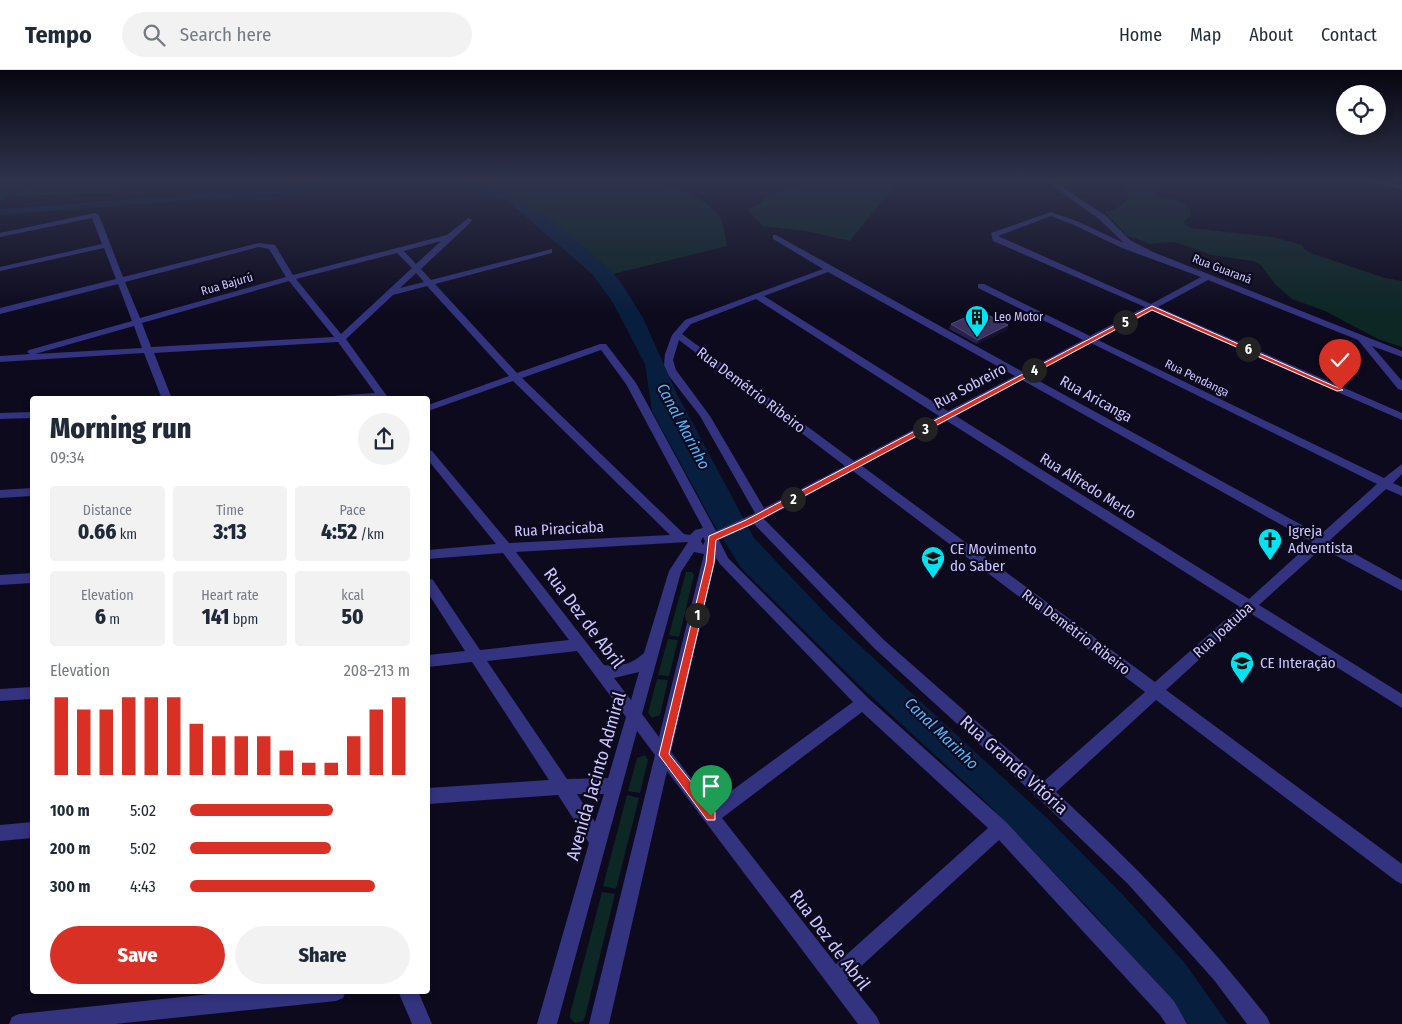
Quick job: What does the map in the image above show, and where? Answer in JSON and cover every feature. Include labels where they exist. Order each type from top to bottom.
[{"type":"street","points":[[0,235],[45,226]]},
{"type":"street","points":[[99,226],[166,396]]},
{"type":"street","points":[[5,359],[341,339],[462,226]]},
{"type":"street","points":[[1018,226],[994,234],[994,236],[1402,417]]},
{"type":"street","points":[[1081,226],[1123,246],[1150,254]]},
{"type":"street","name":"Rua Guaraná","points":[[1111,226],[1127,242],[1150,254],[1402,354]]},
{"type":"street","name":"Rua Bajurú","points":[[5,359],[291,278],[452,236]]},
{"type":"street","name":"Rua Aricanga","points":[[776,237],[829,269],[1402,586]]},
{"type":"street","points":[[0,269],[107,245]]},
{"type":"street","points":[[0,311],[260,245],[267,245],[272,248],[291,278],[341,339],[382,396]]},
{"type":"street","points":[[400,251],[516,378],[689,540]]},
{"type":"street","points":[[391,293],[432,284],[549,251]]},
{"type":"street","points":[[678,335],[682,326],[688,322],[829,269]]},
{"type":"street","name":"Rua Sobreiro","points":[[715,539],[1208,278]]},
{"type":"street","name":"Rua Pendanga","points":[[981,286],[1402,492]]},
{"type":"street","name":"Rua Alfredo Merlo","points":[[757,296],[1402,702]]},
{"type":"street","name":"Rua Demétrio Ribeiro","points":[[678,335],[1402,875]]},
{"type":"street","name":"Rua Grande Vitória","points":[[678,335],[669,356],[671,370],[700,410],[756,518],[878,643],[1044,792],[1146,889],[1212,963],[1260,1024]]},
{"type":"street","points":[[1361,338],[1402,387]]},
{"type":"street","points":[[430,407],[603,346],[631,383],[715,539],[717,562],[664,755],[599,1024]]},
{"type":"street","points":[[0,416],[30,415]]},
{"type":"street","name":"Rua Dez de Abril","points":[[430,455],[506,548],[870,1024]]},
{"type":"street","name":"Rua Joatuba","points":[[1044,792],[1402,468]]},
{"type":"street","points":[[0,494],[30,492]]},
{"type":"street","name":"Rua Piracicaba","points":[[430,555],[506,548],[689,540],[702,549],[709,547],[715,539]]},
{"type":"street","name":"Avenida Jacinto Admiral","points":[[547,1024],[673,577],[689,540]]},
{"type":"street","points":[[717,562],[863,703],[1000,828],[1167,1008],[1177,1024]]},
{"type":"street","points":[[0,580],[30,578]]},
{"type":"street","points":[[430,586],[598,841]]},
{"type":"street","points":[[430,661],[580,645]]},
{"type":"street","points":[[599,670],[627,671],[636,668],[650,657]]},
{"type":"street","points":[[0,695],[30,693]]},
{"type":"street","points":[[711,816],[863,703]]},
{"type":"street","points":[[430,796],[562,787],[614,786]]},
{"type":"street","points":[[834,978],[1000,828]]},
{"type":"street","points":[[0,833],[30,830]]},
{"type":"street","points":[[19,1024],[307,994]]},
{"type":"street","points":[[409,994],[422,1024]]},
{"type":"green space","points":[[553,226],[723,226],[727,246],[613,274]]},
{"type":"green space","points":[[762,226],[862,226],[850,241],[806,231]]},
{"type":"green space","points":[[1117,226],[1187,226],[1191,228],[1272,237],[1303,245],[1304,249],[1311,253],[1385,278],[1402,281],[1402,347],[1378,339],[1325,311],[1292,299],[1275,284],[1261,265],[1253,261],[1211,255],[1175,242],[1150,244],[1126,235]]},
{"type":"green space","points":[[686,572],[692,572],[694,575],[679,637],[669,635]]},
{"type":"green space","points":[[668,639],[678,640],[669,676],[658,675]]},
{"type":"green space","points":[[657,679],[668,680],[660,715],[652,718],[648,713]]},
{"type":"green space","points":[[645,755],[648,760],[640,793],[628,791],[637,758]]},
{"type":"green space","points":[[627,795],[639,798],[616,889],[603,886]]},
{"type":"green space","points":[[602,892],[615,894],[585,1017],[583,1021],[575,1023],[570,1018],[570,1014]]},
{"type":"water","name":"Canal Marinho","points":[[536,226],[557,226],[609,269],[620,281],[643,318],[677,394],[754,538],[830,618],[1049,820],[1123,895],[1184,962],[1228,1024],[1188,1024],[1177,1008],[1094,914],[984,800],[860,686],[742,569],[713,523],[652,411],[645,364],[612,301],[592,274]]},
{"type":"building","name":"Leo Motor","points":[[980,311],[1008,325],[978,340],[951,324]]},
{"type":"place","name":"Leo Motor","points":[[977,338]]},
{"type":"place","name":"Igreja Adventista","points":[[1270,561]]},
{"type":"place","name":"CE Movimento do Saber","points":[[933,579]]},
{"type":"place","name":"CE Interação","points":[[1242,684]]},
{"type":"route","points":[[711,816],[664,755],[710,563],[712,538],[749,522],[1152,307],[1340,390]]}]
